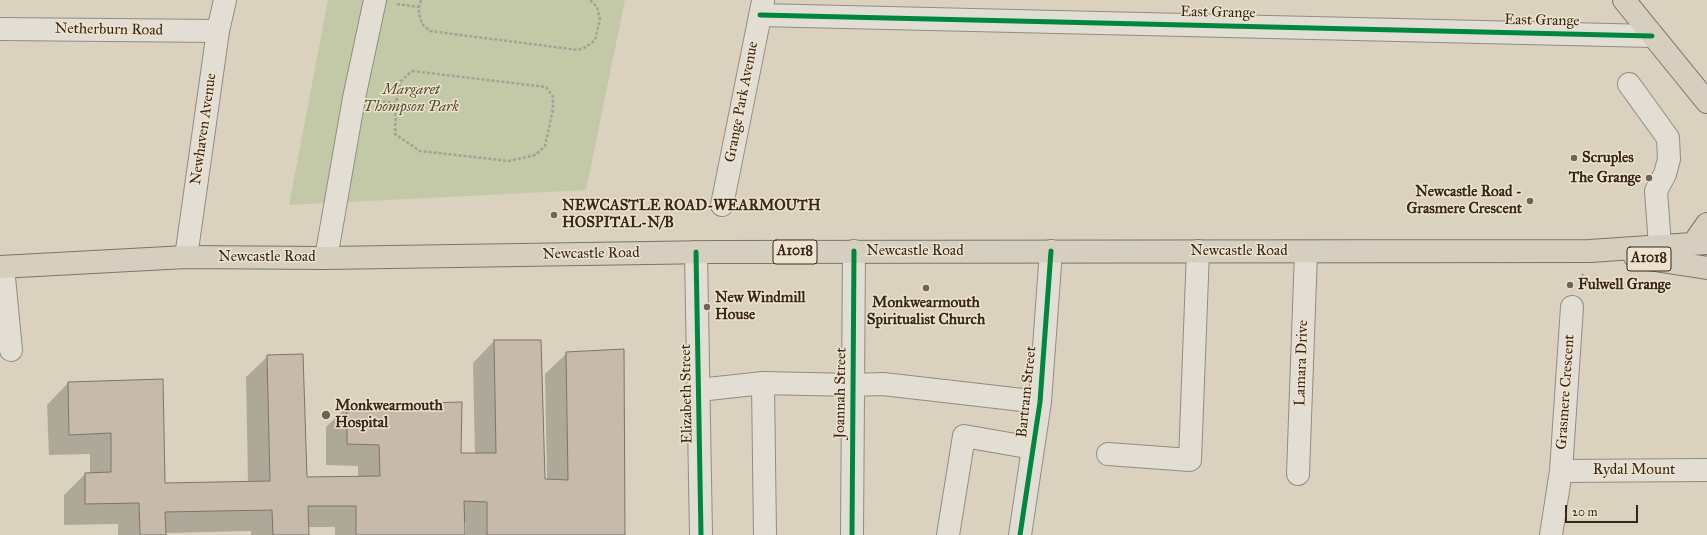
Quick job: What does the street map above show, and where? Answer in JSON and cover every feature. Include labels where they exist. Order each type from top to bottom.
[{"type":"main road","points":[[1624,0],[1707,102]]},
{"type":"main road","points":[[1700,244],[1707,224]]},
{"type":"main road","name":"Newcastle Road","points":[[2,267],[186,257],[326,258],[854,251],[1590,251],[1700,244]]},
{"type":"main road","name":"Newcastle Road","points":[[1590,251],[1707,268]]},
{"type":"street","name":"Newhaven Avenue","points":[[186,257],[218,31],[225,0]]},
{"type":"street","points":[[326,258],[354,98],[375,0]]},
{"type":"street","name":"East Grange","points":[[761,8],[1652,36]]},
{"type":"street","name":"Grange Park Avenue","points":[[722,205],[761,8]]},
{"type":"street","name":"Netherburn Road","points":[[0,29],[218,31]]},
{"type":"street","points":[[1629,84],[1668,138],[1669,159],[1665,174],[1656,191],[1660,246]]},
{"type":"street","name":"Joannah Street","points":[[852,535],[854,251]]},
{"type":"street","name":"Bartram Street","points":[[1020,535],[1040,402],[1051,251]]},
{"type":"street","points":[[1108,454],[1190,460],[1198,251]]},
{"type":"street","name":"Elizabeth Street","points":[[696,252],[701,535]]},
{"type":"street","name":"Lamara Drive","points":[[1298,474],[1306,252]]},
{"type":"street","points":[[2,267],[11,350]]},
{"type":"street","name":"Grasmere Crescent","points":[[1551,535],[1561,471],[1572,307]]},
{"type":"street","points":[[699,390],[763,383],[853,385],[883,384],[1040,402]]},
{"type":"street","points":[[763,383],[765,535]]},
{"type":"street","points":[[948,535],[964,436],[1033,448]]},
{"type":"street","name":"Rydal Mount","points":[[1561,471],[1707,470]]},
{"type":"path","points":[[421,0],[419,14],[422,24],[430,31],[578,50],[586,47],[595,40],[600,19],[597,7],[590,0]]},
{"type":"path","points":[[412,72],[546,87],[553,97],[553,109],[545,146],[535,156],[509,161],[420,151],[395,134],[396,103],[400,82],[412,72]]},
{"type":"path","points":[[1572,307],[1590,251]]},
{"type":"green space","name":"Margaret Thompson Park","points":[[328,0],[625,0],[586,190],[289,205]]},
{"type":"building","points":[[494,340],[541,340],[545,479],[568,480],[566,352],[624,349],[625,535],[487,535],[487,502],[464,501],[465,535],[356,535],[356,506],[308,506],[309,535],[273,535],[272,510],[165,512],[166,535],[140,535],[139,503],[85,504],[85,473],[111,472],[111,433],[69,435],[68,382],[163,379],[165,483],[270,481],[267,355],[303,354],[307,477],[380,476],[379,445],[347,444],[347,405],[462,402],[461,453],[496,453]]},
{"type":"cycle path","points":[[760,15],[1652,36]]},
{"type":"cycle path","points":[[852,535],[854,251]]},
{"type":"cycle path","points":[[1020,535],[1040,402],[1051,251]]},
{"type":"cycle path","points":[[696,252],[701,535]]},
{"type":"place","name":"Scruples","points":[[1574,158]]},
{"type":"place","name":"The Grange","points":[[1649,178]]},
{"type":"place","name":"Newcastle Road - Grasmere Crescent","points":[[1530,201]]},
{"type":"place","name":"NEWCASTLE ROAD-WEARMOUTH HOSPITAL-N/B","points":[[554,215]]},
{"type":"place","name":"Fulwell Grange","points":[[1570,285]]},
{"type":"place","name":"Monkwearmouth Spiritualist Church","points":[[926,288]]},
{"type":"place","name":"New Windmill House","points":[[707,307]]},
{"type":"place","name":"Monkwearmouth Hospital","points":[[326,415]]}]
